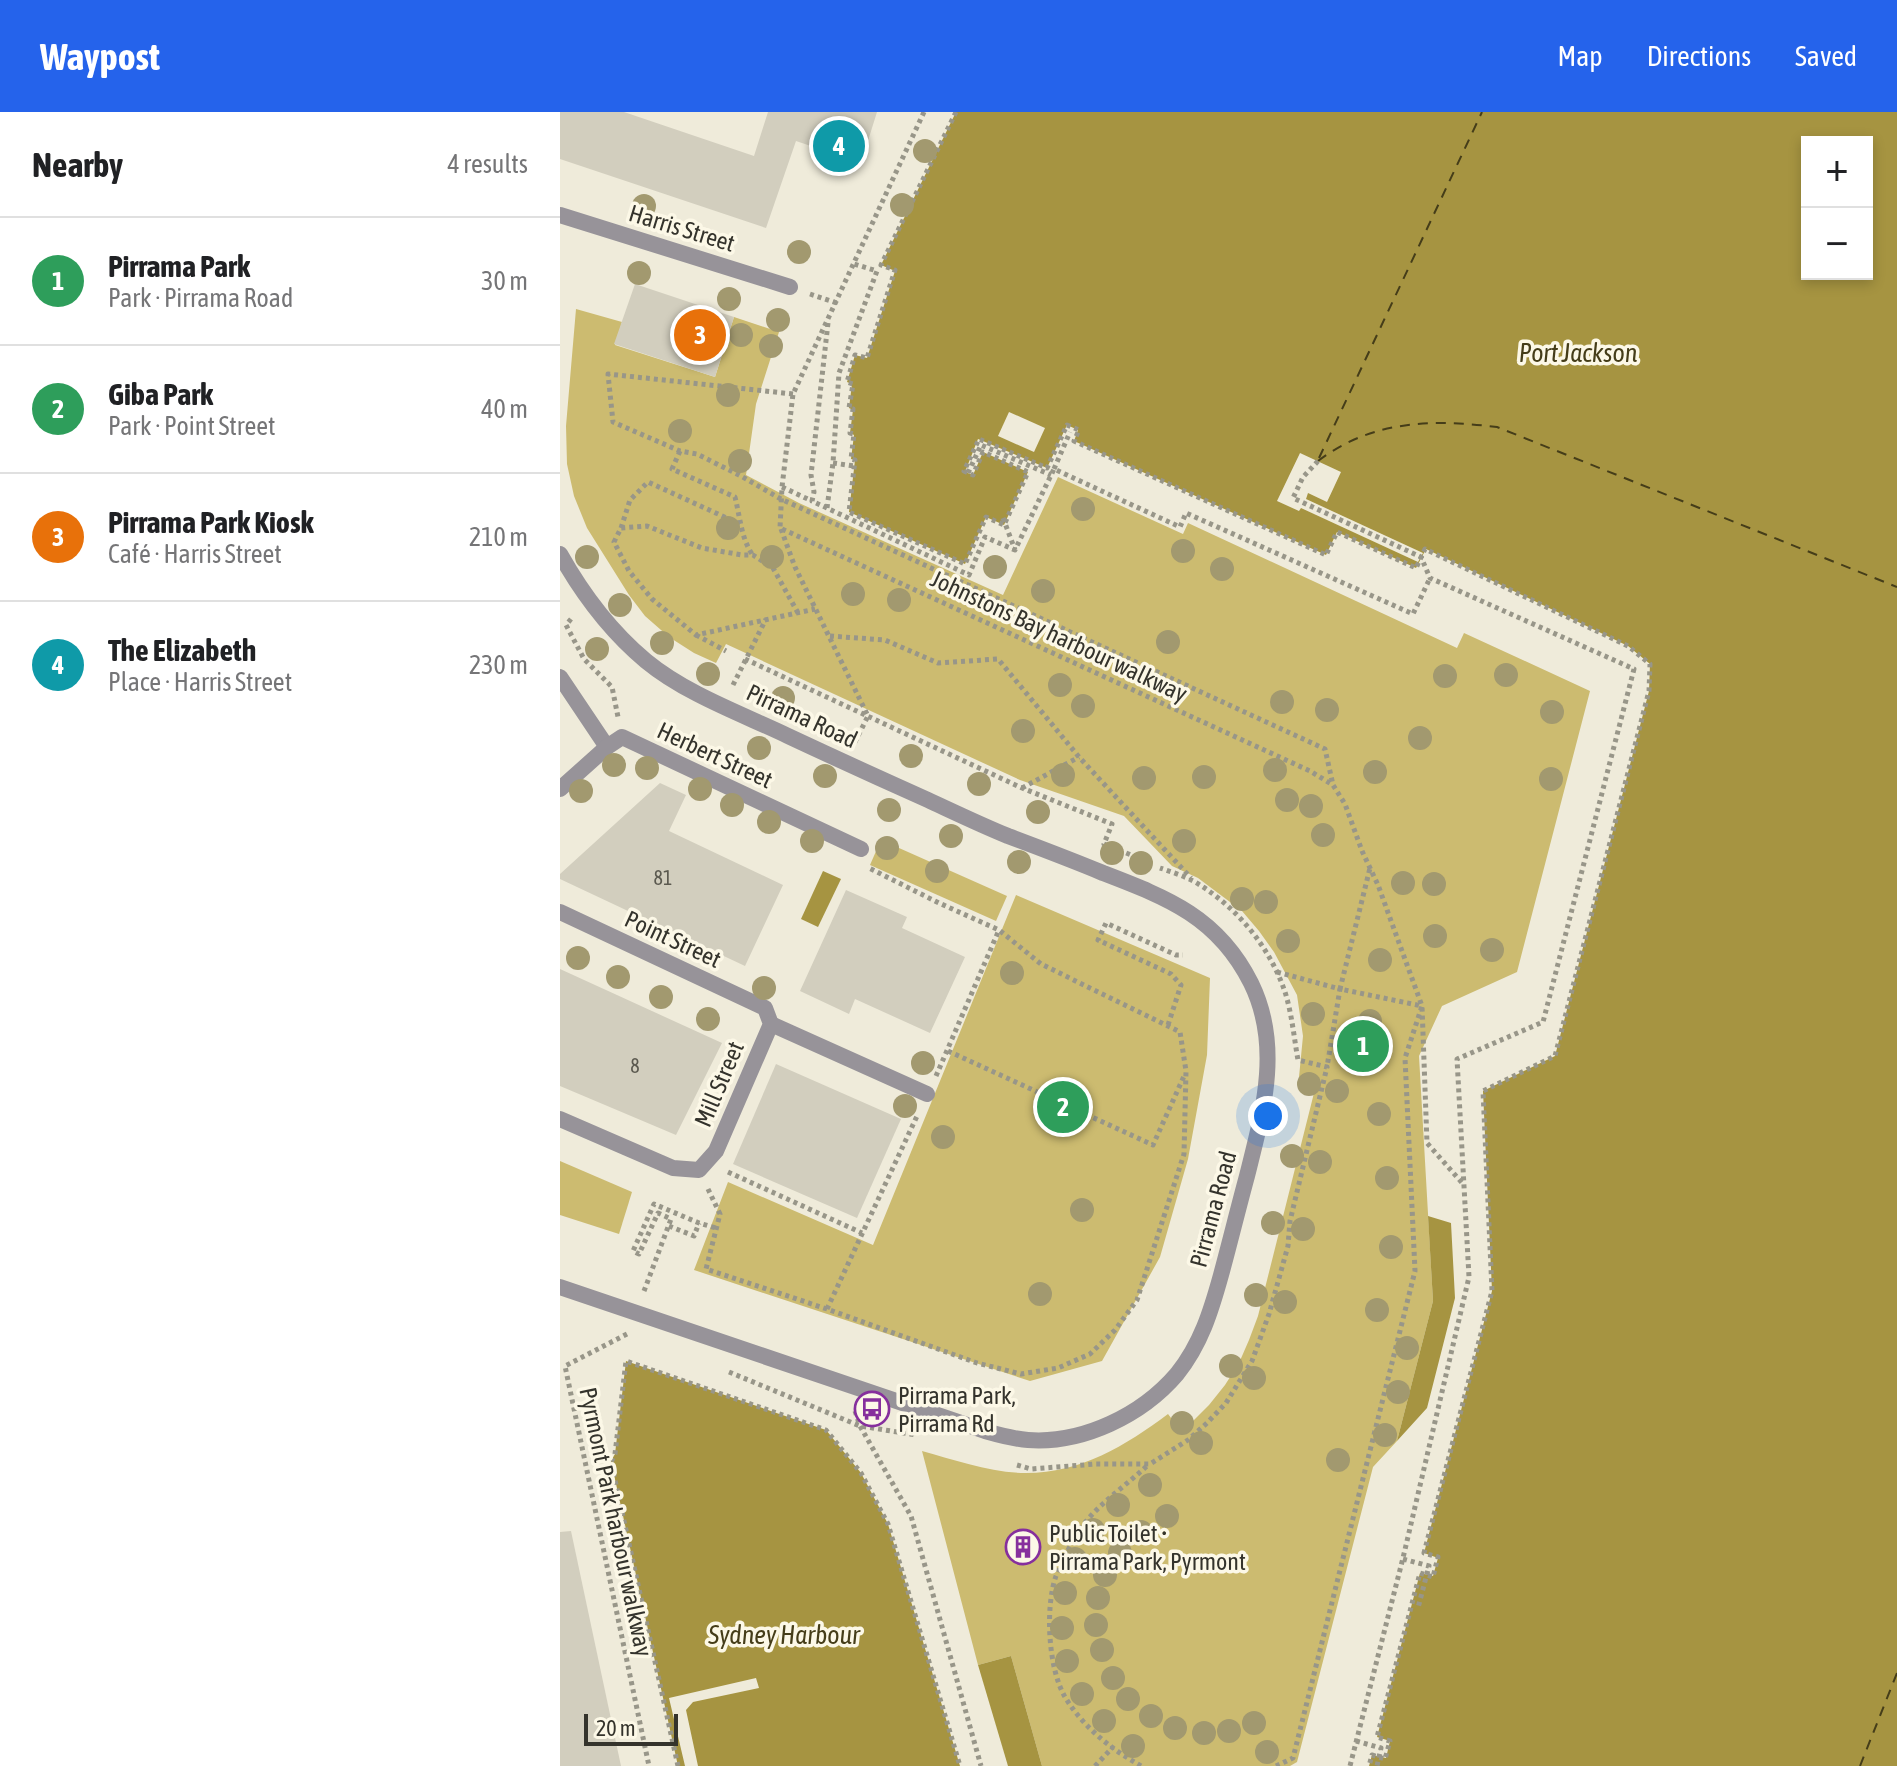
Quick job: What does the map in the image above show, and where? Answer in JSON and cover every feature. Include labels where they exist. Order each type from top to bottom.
[{"type":"street","name":"Harris Street","points":[[560,215],[790,287]]},
{"type":"street","name":"Pirrama Road","points":[[560,554],[586,598],[605,622],[649,664],[673,680],[1001,833],[1169,899],[1184,908],[1214,932],[1245,974],[1264,1021],[1268,1066],[1267,1089],[1257,1136],[1228,1249],[1199,1340],[1188,1360],[1156,1395],[1128,1414],[1094,1430],[1071,1436],[1029,1440],[1007,1437],[560,1287]]},
{"type":"street","points":[[560,677],[607,747],[560,789]]},
{"type":"street","name":"Herbert Street","points":[[607,747],[622,737],[861,849]]},
{"type":"street","name":"Point Street","points":[[560,912],[927,1094]]},
{"type":"street","name":"Mill Street","points":[[702,1166],[716,1151],[768,1016]]},
{"type":"street","points":[[560,1119],[673,1168],[702,1166]]},
{"type":"path","points":[[868,716],[795,567],[780,528],[782,487],[793,394],[924,112]]},
{"type":"path","points":[[956,112],[881,265],[895,270],[867,358],[855,355],[847,382],[853,384],[849,408],[853,409],[851,459],[855,460],[849,512],[965,564],[986,517],[1004,525],[1028,472],[983,452],[973,475],[964,471],[979,439],[1047,468],[1067,425],[1079,430],[1074,441],[1326,555],[1337,532],[1416,568],[1425,549],[1628,646],[1650,664],[1649,691],[1555,1056],[1483,1091],[1492,1291],[1424,1553],[1438,1557],[1433,1577],[1420,1573],[1377,1737],[1390,1741],[1385,1759],[1372,1755],[1369,1766]]},
{"type":"path","points":[[827,508],[839,373],[877,271],[854,264]]},
{"type":"path","points":[[812,501],[811,475],[829,319]]},
{"type":"path","points":[[793,394],[608,374],[613,422],[680,451],[697,454],[781,499],[1325,749],[1333,785],[1345,804],[1422,1006],[1427,1143],[1464,1185]]},
{"type":"path","points":[[1015,550],[1070,432]]},
{"type":"path","points":[[968,473],[981,445],[1180,527],[1186,513],[1413,614],[1430,578]]},
{"type":"path","points":[[680,451],[672,469],[735,497],[743,540],[753,555],[773,568],[798,613]]},
{"type":"path","points":[[1318,461],[1303,477],[1293,498],[1421,557],[1430,578],[1634,669],[1543,1022],[1457,1059],[1469,1277],[1350,1766]]},
{"type":"path","points":[[833,463],[855,466]]},
{"type":"path","points":[[726,651],[696,635],[652,599],[629,571],[614,542],[630,500],[648,482],[742,525]]},
{"type":"path","points":[[782,487],[969,575],[985,537],[1015,550]]},
{"type":"path","points":[[1003,518],[1015,550]]},
{"type":"path","points":[[621,528],[647,526],[702,548],[753,555]]},
{"type":"path","name":"Johnstons Bay harbour walkway","points":[[780,528],[1310,771],[1333,785]]},
{"type":"path","points":[[696,635],[815,609]]},
{"type":"path","points":[[571,619],[566,625],[584,659],[612,687]]},
{"type":"path","points":[[723,705],[767,619]]},
{"type":"path","points":[[830,636],[885,640],[938,663],[998,659],[1079,757],[1194,882],[1156,866]]},
{"type":"path","points":[[745,659],[1022,788],[1112,824],[1104,844],[1143,860]]},
{"type":"path","points":[[845,762],[868,716]]},
{"type":"path","points":[[1022,788],[1079,757]]},
{"type":"path","points":[[702,1166],[720,1214],[706,1269],[977,1363],[1021,1374],[1058,1368],[1090,1354],[1115,1330],[1137,1300],[1184,1154],[1186,1071],[1180,1032],[1041,964],[999,930],[870,870],[861,849]]},
{"type":"path","points":[[1141,1766],[1098,1738],[1063,1694],[1054,1665],[1050,1607],[1055,1579],[1079,1530],[1097,1510],[1150,1464],[1188,1440],[1207,1423],[1226,1403],[1252,1361],[1288,1246],[1290,1221],[1327,1067],[1340,989],[1370,867]]},
{"type":"path","points":[[1168,1025],[1181,985],[1171,974],[1098,940],[1106,923],[1176,955],[1183,955]]},
{"type":"path","points":[[827,1309],[948,1051],[999,930]]},
{"type":"path","points":[[1327,1067],[1298,1060],[1286,994],[1277,972],[1422,1006]]},
{"type":"path","points":[[1276,1766],[1293,1758],[1415,1271],[1405,1058],[1422,1006]]},
{"type":"path","points":[[948,1051],[1153,1145],[1186,1071]]},
{"type":"path","points":[[702,1166],[862,1233]]},
{"type":"path","points":[[648,1279],[671,1219],[658,1213],[639,1254],[633,1251],[654,1204],[716,1228]]},
{"type":"path","points":[[669,1226],[694,1236],[699,1223]]},
{"type":"path","name":"Pyrmont Park harbour walkway","points":[[631,1332],[565,1366],[649,1766]]},
{"type":"path","points":[[678,1766],[611,1461],[615,1454],[626,1361],[826,1430],[861,1473],[888,1524],[960,1766]]},
{"type":"path","points":[[717,1367],[860,1426],[918,1435]]},
{"type":"path","points":[[860,1426],[911,1516],[981,1766]]},
{"type":"path","points":[[1003,1461],[1031,1469],[1150,1464]]},
{"type":"path","points":[[1403,1558],[1429,1566],[1418,1608]]},
{"type":"path","points":[[1356,1741],[1381,1748],[1377,1766]]},
{"type":"path","points":[[1095,1766],[1113,1747]]},
{"type":"shaded area","points":[[576,309],[622,322],[615,345],[715,377],[734,317],[779,332],[756,404],[746,475],[799,503],[1003,595],[1058,477],[1183,534],[1188,523],[1457,648],[1464,633],[1590,691],[1517,972],[1442,1006],[1419,1056],[1433,1301],[1397,1441],[1373,1467],[1297,1762],[1290,1766],[1042,1766],[1011,1656],[978,1665],[922,1451],[1000,1471],[1046,1472],[1102,1456],[1168,1414],[1182,1432],[1209,1405],[1239,1363],[1258,1316],[1314,1093],[1316,1081],[1299,1077],[1303,1036],[1297,995],[1274,952],[1242,911],[1198,878],[1172,866],[1124,816],[1020,780],[726,644],[716,663],[669,637],[645,616],[587,528],[574,496],[567,464],[566,426]]},
{"type":"shaded area","points":[[881,840],[1007,896],[996,921],[870,865]]},
{"type":"shaded area","points":[[1016,895],[1210,978],[1207,1055],[1188,1159],[1160,1257],[1102,1361],[1030,1381],[694,1270],[728,1182],[873,1245]]},
{"type":"shaded area","points":[[560,1161],[632,1192],[619,1234],[560,1215]]},
{"type":"water","name":"Port Jackson","points":[[956,112],[1897,112],[1897,1766],[1369,1766],[1372,1755],[1386,1758],[1390,1741],[1377,1737],[1420,1573],[1433,1576],[1438,1558],[1424,1553],[1492,1291],[1483,1091],[1555,1056],[1649,691],[1650,664],[1628,646],[1426,549],[1416,568],[1337,532],[1326,555],[1074,441],[1078,430],[1067,425],[1047,468],[978,439],[965,472],[973,475],[983,452],[1028,472],[1004,525],[986,517],[965,564],[849,512],[855,460],[851,459],[854,435],[850,433],[853,410],[849,408],[852,384],[847,382],[855,355],[867,358],[895,271],[881,265]]},
{"type":"water","points":[[823,871],[841,879],[818,927],[801,919]]},
{"type":"water","points":[[1428,1216],[1451,1223],[1455,1298],[1427,1408],[1397,1441],[1433,1301]]},
{"type":"water","name":"Sydney Harbour","points":[[626,1361],[826,1430],[861,1473],[888,1524],[960,1766],[678,1766],[611,1461],[615,1454]]},
{"type":"water","points":[[1011,1656],[1042,1766],[1008,1766],[978,1665]]},
{"type":"pier","points":[[1009,412],[1045,428],[1034,452],[998,436]]},
{"type":"pier","points":[[1300,453],[1341,472],[1327,502],[1308,493],[1306,499],[1423,553],[1418,562],[1301,508],[1299,511],[1277,501]]},
{"type":"pier","points":[[756,1678],[759,1688],[693,1702],[686,1710],[698,1766],[685,1766],[669,1698]]},
{"type":"building","points":[[560,112],[624,112],[754,156],[768,112],[877,112],[861,163],[796,141],[766,228],[560,159]]},
{"type":"building","points":[[635,284],[734,317],[715,377],[614,344]]},
{"type":"building","points":[[660,783],[686,795],[669,831],[783,885],[745,966],[560,879],[560,874]]},
{"type":"building","points":[[846,890],[907,917],[902,928],[965,957],[930,1033],[855,999],[849,1014],[800,991]]},
{"type":"building","points":[[560,969],[722,1043],[676,1135],[560,1086]]},
{"type":"building","points":[[776,1064],[901,1119],[857,1218],[733,1164]]},
{"type":"building","points":[[571,1531],[621,1766],[560,1766],[560,1532]]},
{"type":"ferry route","points":[[1319,458],[1482,112]]},
{"type":"ferry route","points":[[1318,461],[1339,447],[1381,430],[1426,423],[1497,427],[1897,587]]},
{"type":"ferry route","points":[[1860,1766],[1897,1673]]},
{"type":"place","name":"The Elizabeth","points":[[839,146]]},
{"type":"place","name":"Pirrama Park Kiosk","points":[[700,335]]},
{"type":"place","name":"Pirrama Park","points":[[1363,1046]]},
{"type":"place","name":"Giba Park","points":[[1063,1107]]},
{"type":"place","name":"Pirrama Park, Pirrama Rd","points":[[872,1409]]},
{"type":"place","name":"Public Toilet • Pirrama Park, Pyrmont","points":[[1023,1547]]}]
